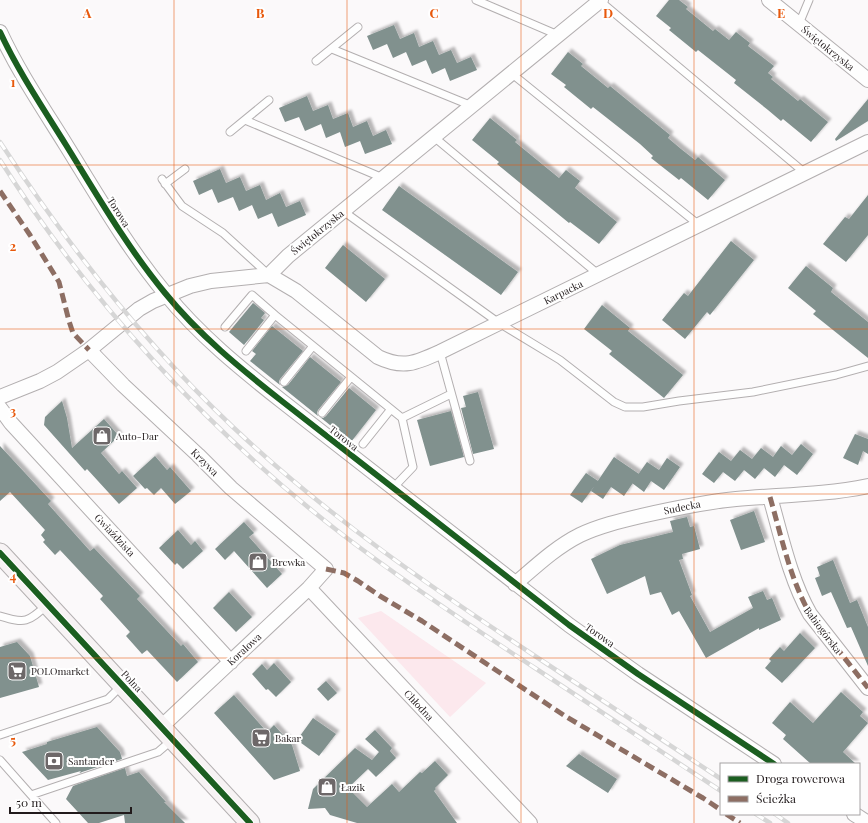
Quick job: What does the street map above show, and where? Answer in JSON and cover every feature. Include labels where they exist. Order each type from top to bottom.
[{"type":"street","name":"Świętokrzyska","points":[[769,0],[868,80]]},
{"type":"street","name":"Świętokrzyska","points":[[269,275],[288,256],[342,211],[600,1]]},
{"type":"street","name":"Torowa","points":[[0,32],[25,78],[114,223],[144,267],[202,334],[243,370],[515,584],[603,650],[772,763]]},
{"type":"street","name":"Karpacka","points":[[269,275],[296,291],[378,356],[389,362],[412,364],[440,352],[868,142]]},
{"type":"street","points":[[0,397],[40,381],[57,372],[89,350],[139,309],[166,294],[211,281],[269,275]]},
{"type":"street","name":"Krzywa","points":[[89,350],[123,385],[198,455],[230,488],[326,569]]},
{"type":"street","name":"Gwiaździsta","points":[[0,408],[11,423],[231,662]]},
{"type":"street","name":"Sudecka","points":[[515,584],[543,559],[580,535],[598,527],[701,503],[820,494],[868,486]]},
{"type":"street","name":"Babiogórska","points":[[770,497],[796,586],[802,601],[810,614],[868,688]]},
{"type":"street","name":"Polna","points":[[0,553],[250,823]]},
{"type":"street","name":"Koralowa","points":[[167,733],[231,662],[309,588],[326,569]]},
{"type":"street","name":"Chłodna","points":[[309,588],[530,823]]},
{"type":"street","points":[[856,815],[868,823]]},
{"type":"lane","points":[[476,0],[558,35]]},
{"type":"lane","points":[[799,24],[809,0]]},
{"type":"lane","points":[[600,1],[805,173]]},
{"type":"lane","points":[[316,61],[358,27]]},
{"type":"lane","points":[[332,49],[472,106]]},
{"type":"lane","points":[[511,73],[699,225]]},
{"type":"lane","points":[[230,132],[269,100]]},
{"type":"lane","points":[[245,120],[383,178]]},
{"type":"lane","points":[[434,137],[598,274]]},
{"type":"lane","points":[[185,169],[163,181],[182,206],[223,233],[269,275]]},
{"type":"lane","points":[[342,211],[499,323],[560,360],[614,402],[625,407],[632,408],[753,392],[836,375],[868,366]]},
{"type":"lane","points":[[225,328],[252,295],[402,418],[413,467],[392,488]]},
{"type":"lane","points":[[246,351],[275,315]]},
{"type":"lane","points":[[284,382],[313,346]]},
{"type":"lane","points":[[440,352],[470,461]]},
{"type":"lane","points":[[322,413],[351,377]]},
{"type":"lane","points":[[402,418],[451,394]]},
{"type":"lane","points":[[362,444],[391,409]]},
{"type":"lane","points":[[0,616],[20,621],[27,620],[33,617],[48,604]]},
{"type":"lane","points":[[0,735],[108,699],[122,685]]},
{"type":"lane","points":[[31,795],[158,752],[167,733]]},
{"type":"lane","points":[[0,760],[56,823]]},
{"type":"shaded area","points":[[381,611],[486,683],[450,717],[358,618]]},
{"type":"building","points":[[669,0],[679,0],[688,7],[686,9],[713,31],[715,29],[729,40],[736,32],[750,43],[748,46],[774,66],[768,73],[773,77],[771,79],[798,101],[800,99],[828,122],[811,142],[783,119],[781,121],[734,83],[736,80],[698,50],[696,52],[669,30],[671,28],[656,16]]},
{"type":"building","points":[[394,25],[400,39],[414,33],[419,47],[433,41],[439,55],[451,50],[457,63],[471,57],[477,70],[450,81],[445,68],[432,74],[426,60],[412,66],[406,52],[393,58],[387,44],[373,50],[367,36]]},
{"type":"building","points":[[568,52],[583,64],[581,66],[608,88],[610,86],[670,135],[668,138],[681,149],[695,160],[698,157],[725,180],[708,200],[681,178],[679,180],[651,158],[653,156],[640,144],[593,107],[591,109],[564,87],[566,85],[551,74]]},
{"type":"building","points":[[307,96],[313,111],[328,105],[333,119],[348,113],[353,127],[367,121],[373,136],[386,130],[392,144],[365,154],[360,141],[345,147],[340,132],[326,138],[321,124],[305,131],[299,117],[285,122],[279,108]]},
{"type":"building","points":[[868,99],[868,121],[836,141],[835,139]]},
{"type":"building","points":[[490,118],[517,140],[515,142],[559,178],[566,170],[580,181],[575,188],[617,222],[599,244],[570,222],[569,223],[497,164],[499,162],[472,140]]},
{"type":"building","points":[[220,169],[226,183],[240,177],[246,191],[260,185],[266,200],[280,193],[286,207],[300,201],[306,215],[278,227],[272,213],[258,219],[252,205],[239,211],[233,197],[218,203],[212,189],[199,195],[193,181]]},
{"type":"building","points":[[399,186],[518,272],[501,295],[382,210]]},
{"type":"building","points":[[868,195],[868,235],[846,262],[823,244],[845,217],[849,219]]},
{"type":"building","points":[[731,241],[754,260],[710,315],[707,312],[685,339],[662,320],[684,293],[688,296]]},
{"type":"building","points":[[343,245],[385,279],[366,302],[325,268]]},
{"type":"building","points":[[806,266],[833,288],[831,292],[868,322],[868,358],[813,314],[816,311],[788,288]]},
{"type":"building","points":[[253,303],[265,313],[261,318],[264,320],[244,345],[229,332]]},
{"type":"building","points":[[602,305],[630,328],[628,331],[683,375],[664,398],[609,354],[612,351],[584,329]]},
{"type":"building","points":[[272,326],[303,351],[280,379],[280,385],[250,361],[256,354],[252,351]]},
{"type":"building","points":[[310,357],[341,382],[318,410],[318,416],[282,387],[288,385]]},
{"type":"building","points":[[349,388],[376,410],[351,442],[320,417],[323,418],[326,416]]},
{"type":"building","points":[[478,392],[494,449],[473,454],[461,408],[466,407],[463,396]]},
{"type":"building","points":[[62,401],[67,418],[72,448],[104,419],[119,436],[101,453],[119,474],[122,471],[137,488],[119,504],[87,469],[85,471],[44,425],[45,417]]},
{"type":"building","points":[[451,411],[464,457],[430,466],[417,420]]},
{"type":"building","points":[[855,434],[868,439],[868,454],[863,451],[858,465],[843,458]]},
{"type":"building","points":[[801,444],[813,454],[797,475],[784,465],[775,477],[764,468],[755,479],[744,470],[735,481],[723,472],[714,483],[702,474],[719,452],[731,461],[740,450],[752,459],[761,448],[773,457],[781,446],[792,455]]},
{"type":"building","points":[[0,446],[51,501],[48,504],[90,551],[94,548],[140,596],[137,599],[181,646],[183,644],[198,662],[177,682],[147,650],[142,654],[126,636],[130,632],[100,599],[103,596],[60,550],[55,555],[43,542],[45,540],[41,535],[45,530],[10,492],[0,501]]},
{"type":"building","points":[[155,456],[167,470],[170,467],[191,491],[175,504],[161,488],[154,495],[147,488],[145,489],[133,476]]},
{"type":"building","points":[[614,457],[639,474],[624,496],[611,487],[603,499],[591,491]]},
{"type":"building","points":[[667,458],[680,467],[664,490],[651,481],[644,492],[632,483],[647,462],[659,470]]},
{"type":"building","points":[[586,473],[598,481],[582,503],[570,495]]},
{"type":"building","points":[[754,511],[765,542],[741,550],[730,520]]},
{"type":"building","points":[[687,517],[690,527],[694,526],[700,549],[682,554],[683,559],[679,560],[692,595],[690,596],[710,632],[753,608],[748,597],[763,591],[767,600],[772,598],[781,620],[759,630],[759,628],[706,658],[679,611],[672,615],[661,592],[650,595],[645,576],[607,594],[591,559],[620,545],[673,532],[670,521]]},
{"type":"building","name":"Brewka","points":[[244,522],[254,533],[249,537],[282,574],[267,588],[234,551],[225,560],[215,549]]},
{"type":"building","points":[[178,530],[191,545],[195,541],[203,551],[183,569],[177,563],[175,565],[159,548]]},
{"type":"building","points":[[833,560],[850,603],[857,600],[868,627],[868,666],[851,627],[847,628],[831,592],[822,596],[815,578],[820,576],[817,567]]},
{"type":"building","points":[[229,592],[252,617],[236,632],[213,608]]},
{"type":"building","points":[[800,633],[815,648],[782,683],[765,668],[771,661],[769,659],[780,647],[784,651]]},
{"type":"building","name":"POLOmarket","points":[[17,642],[30,656],[39,687],[0,698],[0,647]]},
{"type":"building","points":[[274,663],[291,682],[276,697],[268,689],[266,690],[252,674],[262,664],[267,670]]},
{"type":"building","points":[[326,681],[337,693],[328,701],[317,689]]},
{"type":"building","points":[[841,692],[863,712],[860,716],[868,723],[843,752],[855,763],[810,763],[783,739],[786,735],[772,723],[790,702],[813,723]]},
{"type":"building","name":"Bakar","points":[[234,695],[267,732],[274,725],[292,745],[300,771],[274,780],[214,713]]},
{"type":"building","points":[[313,718],[336,734],[319,756],[297,740]]},
{"type":"building","points":[[97,727],[120,752],[122,759],[79,773],[81,771],[48,780],[22,752],[47,744],[47,742]]},
{"type":"building","points":[[375,730],[392,748],[390,751],[396,758],[376,777],[368,769],[348,788],[367,807],[392,784],[399,792],[420,772],[422,773],[435,761],[448,775],[435,788],[436,789],[434,791],[457,823],[357,823],[330,815],[325,808],[308,809],[313,789],[355,748],[372,760],[379,752],[365,739]]},
{"type":"building","points":[[579,754],[617,779],[608,793],[566,766]]},
{"type":"building","points":[[125,768],[127,776],[139,772],[166,802],[164,802],[185,823],[125,823],[124,815],[99,823],[88,823],[66,799],[73,786]]},
{"type":"railway","points":[[0,142],[80,256],[138,328],[201,396],[269,460],[343,521],[420,578],[498,632],[720,778]]},
{"type":"railway","points":[[0,160],[35,213],[113,314],[199,409],[293,495],[367,553],[439,604],[720,790]]},
{"type":"railway","points":[[758,815],[770,823]]},
{"type":"railway","points":[[776,815],[788,823]]},
{"type":"marked path","points":[[0,191],[30,235],[59,282],[73,333],[89,350]]},
{"type":"marked path","points":[[770,497],[791,572],[810,614],[868,688]]},
{"type":"marked path","points":[[326,569],[344,573],[358,581],[422,621],[565,716],[720,809]]},
{"type":"marked path","points":[[728,815],[740,823]]},
{"type":"cycle path","points":[[0,32],[31,89],[125,239],[165,293],[206,337],[267,390],[569,625],[638,674],[772,763]]},
{"type":"cycle path","points":[[0,553],[250,823]]},
{"type":"place","name":"Auto-Dar","points":[[102,436]]},
{"type":"place","name":"Brewka","points":[[258,562]]},
{"type":"place","name":"POLOmarket","points":[[17,671]]},
{"type":"place","name":"Bakar","points":[[261,738]]},
{"type":"place","name":"Santander","points":[[54,761]]},
{"type":"place","name":"Łazik","points":[[327,787]]}]
